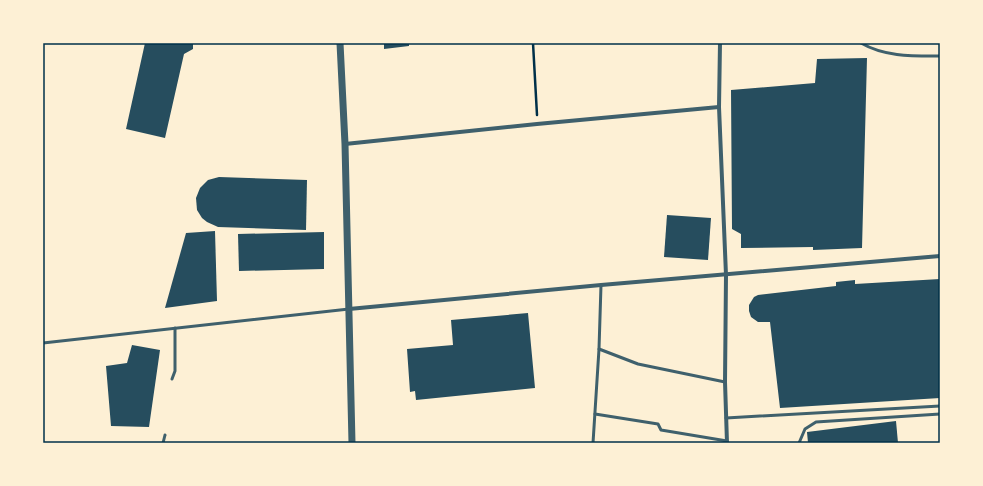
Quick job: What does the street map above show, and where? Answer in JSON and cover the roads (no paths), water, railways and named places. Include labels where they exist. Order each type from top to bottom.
[{"type":"street","points":[[340,43],[345,144],[352,443]]},
{"type":"street","points":[[720,43],[719,107],[726,275],[725,382],[727,442]]},
{"type":"street","points":[[345,144],[719,107]]},
{"type":"street","points":[[349,309],[601,285],[940,256]]},
{"type":"lane","points":[[861,43],[890,54],[907,56],[940,56]]},
{"type":"lane","points":[[593,443],[599,349],[601,285]]},
{"type":"lane","points":[[43,343],[349,309]]},
{"type":"lane","points":[[172,379],[174,371],[176,328]]},
{"type":"lane","points":[[599,349],[638,364],[725,382]]},
{"type":"lane","points":[[726,418],[940,406]]},
{"type":"lane","points":[[595,414],[658,424],[661,430],[727,442]]},
{"type":"lane","points":[[799,443],[805,429],[816,422],[940,414]]},
{"type":"lane","points":[[163,443],[165,435]]}]
